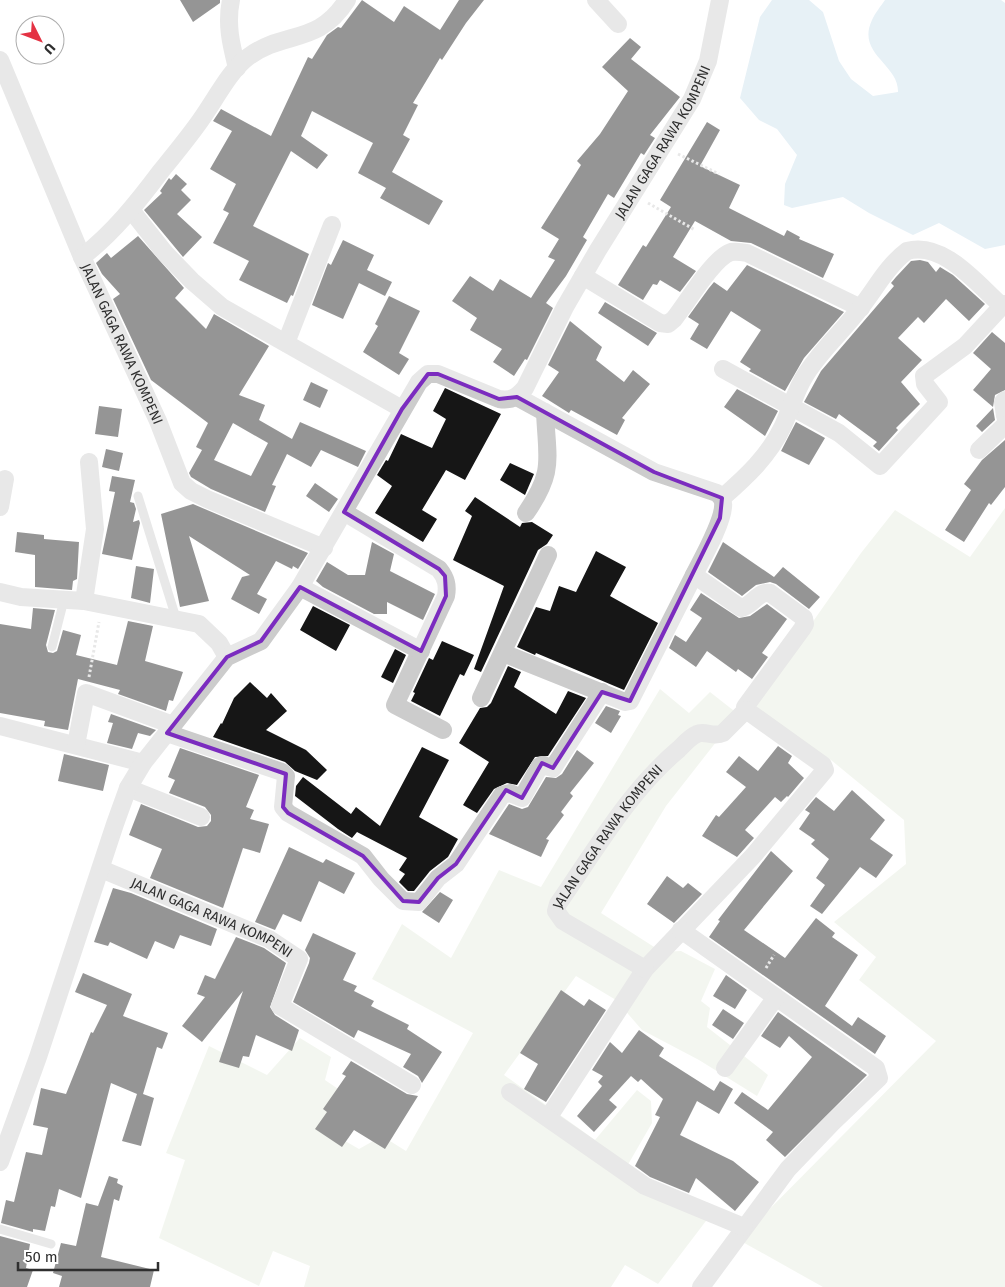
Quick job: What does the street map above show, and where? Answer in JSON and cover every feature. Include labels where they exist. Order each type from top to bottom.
[{"type":"street","points":[[231,0],[227,18],[237,68]]},
{"type":"street","points":[[82,257],[102,242],[131,210],[199,123],[237,68],[248,57],[260,50],[325,26],[338,14],[347,0]]},
{"type":"street","points":[[596,0],[618,24]]},
{"type":"street","name":"JALAN GAGA RAWA KOMPENI","points":[[517,397],[525,388],[583,276],[702,79],[714,38],[720,0]]},
{"type":"street","name":"JALAN GAGA RAWA KOMPENI","points":[[0,60],[82,257],[158,421],[182,483],[191,491],[207,499],[324,548]]},
{"type":"street","points":[[131,210],[165,253],[192,281],[222,307],[402,409]]},
{"type":"street","points":[[286,344],[332,225]]},
{"type":"street","points":[[722,498],[758,465],[776,441],[791,406],[798,388],[824,349],[861,308],[892,265],[907,251],[913,249],[925,250],[944,256],[1004,305],[965,346],[924,376],[925,384],[939,402],[880,466],[839,433],[791,406],[723,368]]},
{"type":"street","points":[[583,276],[660,323],[668,324],[674,319],[717,262],[730,253],[738,251],[747,253],[861,308]]},
{"type":"street","points":[[0,1162],[38,1056],[128,788],[142,762],[227,657],[261,640],[300,588],[402,409],[419,382],[428,374],[438,374],[499,399],[509,400],[517,397],[654,472],[717,493],[722,498],[723,506],[720,518],[694,575],[630,701],[625,702],[503,653]]},
{"type":"street","points":[[1005,400],[1003,402],[1005,416]]},
{"type":"street","points":[[526,513],[540,493],[547,472],[545,412]]},
{"type":"street","points":[[979,450],[1005,425]]},
{"type":"street","points":[[84,601],[95,529],[89,462]]},
{"type":"street","points":[[0,507],[5,479]]},
{"type":"street","points":[[344,512],[439,569],[445,576],[448,586],[446,596],[395,705],[443,730]]},
{"type":"street","points":[[481,698],[548,556]]},
{"type":"street","name":"JALAN GAGA RAWA KOMPENI","points":[[646,970],[563,921],[556,911],[558,904],[629,801],[663,762],[694,735],[703,733],[718,736],[746,710],[805,624],[804,618],[770,593],[760,594],[746,607],[741,608],[694,575]]},
{"type":"street","points":[[300,588],[421,651]]},
{"type":"street","points":[[0,592],[21,597],[84,601],[199,624],[219,643],[227,657]]},
{"type":"street","points":[[76,746],[86,693],[170,729],[282,772],[286,776],[283,806],[288,813],[363,856],[380,879],[403,901],[419,902],[438,878],[456,864],[505,792],[522,798],[540,766],[553,768],[602,692]]},
{"type":"street","points":[[548,1118],[646,970],[681,930],[753,856],[825,770],[823,765],[746,710]]},
{"type":"street","points":[[0,726],[142,762]]},
{"type":"street","points":[[128,788],[201,817]]},
{"type":"street","name":"JALAN GAGA RAWA KOMPENI","points":[[101,869],[270,939],[299,959],[280,1006],[412,1085]]},
{"type":"street","points":[[681,930],[876,1068],[879,1078],[788,1169],[701,1287]]},
{"type":"street","points":[[725,1068],[776,997]]},
{"type":"street","points":[[510,1092],[645,1186],[741,1233]]},
{"type":"lane","points":[[138,496],[176,618]]},
{"type":"lane","points":[[52,647],[64,600]]},
{"type":"lane","points":[[0,1229],[51,1244]]},
{"type":"path","points":[[662,147],[720,174]]},
{"type":"path","points":[[632,194],[695,230]]},
{"type":"path","points":[[86,693],[102,606]]},
{"type":"highlighted area","points":[[428,374],[438,374],[499,399],[517,397],[654,472],[722,498],[720,518],[630,701],[602,692],[553,768],[542,763],[522,798],[506,790],[456,864],[438,878],[419,902],[403,901],[363,856],[288,813],[283,807],[286,774],[167,733],[227,657],[261,641],[300,587],[421,651],[446,596],[445,576],[439,569],[344,512],[402,409]]},
{"type":"green space","points":[[1005,508],[1005,1287],[823,1287],[739,1240],[936,1041],[859,980],[876,957],[834,922],[906,864],[904,820],[831,760],[751,710],[861,553],[895,510],[970,557]]},
{"type":"green space","points":[[660,689],[689,713],[710,692],[738,714],[666,806],[601,913],[662,952],[681,951],[715,969],[701,1001],[710,1008],[707,1027],[768,1075],[757,1096],[699,1060],[642,1030],[616,1000],[576,976],[504,1075],[595,1140],[637,1090],[651,1101],[652,1123],[626,1168],[709,1217],[658,1284],[625,1265],[611,1287],[304,1287],[310,1266],[273,1251],[259,1286],[159,1238],[185,1160],[166,1153],[209,1046],[267,1075],[300,1038],[331,1057],[325,1080],[347,1095],[328,1131],[359,1149],[382,1136],[406,1151],[473,1033],[372,979],[402,924],[451,958],[499,870],[541,887]]},
{"type":"water","points":[[772,0],[809,0],[823,12],[839,61],[851,79],[873,96],[898,92],[897,82],[869,42],[872,20],[885,0],[1001,0],[1005,3],[1005,245],[985,249],[939,223],[913,235],[869,213],[843,197],[792,208],[784,205],[785,184],[797,155],[777,129],[759,120],[740,98],[760,17]]},
{"type":"building","points":[[180,0],[220,0],[220,3],[193,22]]},
{"type":"building","points":[[362,0],[394,22],[404,6],[440,30],[459,0],[484,0],[466,23],[442,60],[440,58],[413,103],[418,105],[403,135],[410,139],[392,172],[443,201],[429,225],[380,198],[386,188],[358,173],[373,143],[312,111],[301,136],[328,155],[317,169],[291,151],[253,226],[309,254],[293,296],[291,295],[287,303],[239,280],[249,261],[213,243],[229,213],[223,210],[236,184],[210,169],[232,131],[213,121],[221,109],[271,136],[308,57],[312,59],[327,35],[338,27],[341,28]]},
{"type":"building","points":[[630,38],[641,47],[631,59],[680,97],[650,135],[655,138],[644,155],[641,153],[614,198],[608,194],[583,237],[587,240],[566,276],[546,303],[553,308],[527,360],[525,359],[514,376],[493,362],[502,349],[470,330],[477,318],[452,301],[470,276],[493,291],[500,279],[531,298],[555,260],[548,257],[559,239],[541,228],[581,165],[577,161],[600,134],[628,91],[602,67]]},
{"type":"building","points":[[707,122],[720,130],[700,166],[740,185],[729,208],[784,236],[787,230],[800,237],[799,239],[834,254],[823,278],[751,243],[731,241],[695,221],[673,257],[696,271],[680,292],[660,280],[657,285],[653,284],[643,300],[618,285],[643,245],[646,247],[671,207],[660,200]]},
{"type":"building","points":[[176,174],[187,184],[181,190],[191,200],[177,214],[202,237],[183,257],[144,210],[162,193],[160,191],[169,178],[171,180]]},
{"type":"building","points":[[138,236],[184,288],[175,298],[206,329],[214,314],[269,346],[239,395],[265,405],[259,420],[292,439],[300,422],[366,451],[358,467],[321,450],[311,467],[287,454],[272,485],[276,486],[265,512],[211,489],[191,477],[189,473],[202,450],[196,447],[208,423],[151,380],[113,299],[120,294],[102,274],[96,263],[107,253],[111,258]],"holes":[[[233,423],[268,443],[251,476],[214,460]]]},
{"type":"building","points":[[343,240],[374,255],[367,270],[392,282],[385,296],[359,283],[343,319],[312,305],[328,263],[331,265]]},
{"type":"building","points":[[920,260],[928,262],[936,272],[940,267],[953,275],[985,304],[969,321],[946,299],[924,323],[918,317],[898,338],[922,360],[901,382],[920,404],[896,428],[898,430],[879,451],[873,446],[877,442],[839,414],[836,419],[804,402],[821,371],[894,286],[891,283],[911,261]]},
{"type":"building","points":[[747,265],[844,312],[804,358],[785,391],[749,371],[751,369],[740,362],[761,330],[731,311],[707,349],[690,339],[699,324],[688,317],[709,288],[714,282],[727,291]]},
{"type":"building","points":[[389,296],[420,311],[399,353],[409,359],[399,375],[363,352],[378,326],[375,324]]},
{"type":"building","points":[[605,302],[657,333],[648,346],[598,313]]},
{"type":"building","points":[[570,321],[602,347],[596,360],[624,382],[633,370],[650,384],[622,418],[625,420],[617,435],[571,410],[569,413],[542,396],[559,372],[548,365]]},
{"type":"building","points":[[992,332],[1005,343],[1005,390],[995,395],[993,407],[973,390],[991,369],[973,353]]},
{"type":"building","points":[[311,382],[328,390],[320,408],[303,400]]},
{"type":"building","points":[[445,388],[501,414],[465,480],[446,470],[422,510],[437,519],[423,542],[375,513],[392,486],[377,475],[386,460],[388,461],[401,434],[432,448],[446,419],[433,411]]},
{"type":"building","points":[[737,389],[778,411],[765,436],[724,407]]},
{"type":"building","points":[[99,406],[122,409],[118,437],[95,434]]},
{"type":"building","points":[[993,408],[995,420],[982,432],[976,426]]},
{"type":"building","points":[[796,422],[825,438],[809,465],[781,451]]},
{"type":"building","points":[[1005,440],[1005,487],[991,505],[989,503],[964,542],[945,530],[971,490],[964,484],[982,460]]},
{"type":"building","points":[[106,449],[123,453],[119,471],[102,467]]},
{"type":"building","points":[[510,463],[534,474],[525,495],[500,480]]},
{"type":"building","points":[[112,476],[135,480],[130,502],[134,503],[136,509],[133,522],[139,520],[140,523],[132,560],[102,554],[115,492],[109,491]]},
{"type":"building","points":[[315,483],[338,499],[329,512],[306,496]]},
{"type":"building","points":[[475,497],[520,527],[522,523],[532,522],[553,535],[547,544],[538,550],[481,672],[474,669],[504,586],[453,560],[472,516],[465,511]]},
{"type":"building","points":[[193,504],[308,553],[298,569],[293,566],[292,569],[276,561],[257,594],[267,599],[259,614],[231,599],[242,577],[250,575],[189,536],[209,601],[180,607],[161,514]]},
{"type":"building","points":[[17,532],[44,535],[44,539],[79,542],[77,579],[73,581],[72,590],[35,587],[35,555],[15,552]]},
{"type":"building","points":[[372,542],[394,554],[390,571],[435,594],[423,620],[387,602],[387,614],[374,614],[323,587],[316,581],[327,562],[348,575],[365,575]]},
{"type":"building","points":[[723,542],[774,577],[783,567],[820,597],[809,609],[776,584],[770,582],[756,585],[742,596],[708,572]]},
{"type":"building","points":[[596,551],[626,567],[610,596],[658,623],[624,690],[536,653],[535,655],[517,647],[536,607],[550,611],[559,586],[576,592]]},
{"type":"building","points":[[136,566],[154,569],[150,603],[131,598]]},
{"type":"building","points":[[701,593],[739,618],[750,616],[767,604],[787,619],[762,653],[768,657],[752,679],[738,669],[736,672],[707,651],[696,667],[669,648],[675,635],[686,642],[702,618],[690,610]]},
{"type":"building","points":[[313,606],[350,625],[336,651],[300,630]]},
{"type":"building","points":[[33,608],[55,610],[46,645],[48,652],[53,653],[57,651],[63,630],[81,635],[76,655],[117,665],[128,621],[153,626],[145,661],[183,672],[173,701],[169,700],[166,711],[118,694],[120,690],[78,679],[68,730],[44,726],[45,721],[0,713],[0,624],[31,629]]},
{"type":"building","points":[[442,641],[474,655],[464,676],[460,674],[440,716],[411,701],[415,693],[413,692],[429,658],[433,660]]},
{"type":"building","points":[[395,649],[406,655],[393,683],[381,677]]},
{"type":"building","points":[[508,666],[521,672],[514,687],[556,714],[568,691],[586,698],[548,756],[535,757],[517,785],[507,783],[494,789],[477,813],[463,805],[489,762],[459,743],[480,708],[487,707],[491,703]]},
{"type":"building","points":[[250,682],[267,698],[271,693],[287,711],[266,730],[306,750],[327,770],[317,780],[295,771],[285,762],[213,737],[222,724],[234,698]]},
{"type":"building","points":[[606,706],[620,711],[618,715],[621,716],[611,733],[595,723]]},
{"type":"building","points":[[111,714],[156,730],[150,736],[138,733],[132,749],[107,743],[113,723],[108,722]]},
{"type":"building","points":[[778,746],[792,756],[788,763],[804,778],[788,797],[781,802],[775,797],[745,830],[754,838],[737,857],[702,836],[716,815],[719,817],[746,787],[726,772],[739,756],[758,771]]},
{"type":"building","points":[[422,747],[449,760],[419,817],[458,839],[448,857],[430,871],[414,891],[408,891],[399,882],[405,874],[399,870],[407,858],[357,832],[352,838],[295,796],[296,786],[303,777],[351,814],[356,807],[380,826]]},
{"type":"building","points":[[180,748],[259,775],[246,807],[254,810],[250,819],[269,824],[260,853],[243,848],[223,908],[150,878],[162,849],[129,835],[141,804],[198,827],[207,826],[211,821],[211,815],[205,807],[169,793],[175,780],[168,777]]},
{"type":"building","points":[[577,750],[594,763],[570,793],[573,796],[561,812],[564,815],[546,839],[549,840],[541,857],[489,834],[509,804],[522,809],[528,807],[546,777],[556,778],[562,774]]},
{"type":"building","points":[[64,754],[109,765],[103,791],[58,781]]},
{"type":"building","points":[[852,790],[885,820],[870,839],[893,855],[876,878],[860,867],[822,914],[810,906],[825,885],[816,878],[829,859],[811,844],[815,840],[799,829],[810,813],[805,810],[816,797],[834,811]]},
{"type":"building","points":[[289,847],[323,863],[326,859],[355,873],[344,894],[319,881],[301,922],[283,914],[275,930],[255,922]]},
{"type":"building","points":[[771,851],[793,871],[744,930],[785,958],[816,918],[835,933],[832,937],[858,955],[825,1006],[852,1026],[858,1017],[886,1036],[875,1054],[709,937],[720,921],[718,920]]},
{"type":"building","points":[[667,876],[683,888],[688,883],[702,894],[674,923],[647,904]]},
{"type":"building","points":[[113,888],[131,893],[217,929],[211,946],[180,935],[174,949],[155,941],[147,959],[110,942],[108,946],[94,942]]},
{"type":"building","points":[[440,892],[453,900],[439,923],[422,912]]},
{"type":"building","points":[[313,933],[356,953],[343,980],[357,986],[354,991],[374,1001],[371,1006],[409,1025],[407,1029],[442,1052],[422,1083],[418,1076],[403,1067],[411,1054],[358,1030],[354,1038],[293,1002],[309,963],[310,958],[305,950]]},
{"type":"building","points":[[236,937],[264,948],[286,963],[270,1007],[275,1015],[299,1030],[292,1051],[256,1035],[249,1057],[243,1056],[239,1068],[219,1062],[243,991],[202,1042],[182,1026],[205,997],[197,994],[205,975],[215,979]]},
{"type":"building","points":[[83,973],[132,994],[123,1016],[168,1033],[162,1049],[157,1047],[143,1094],[154,1098],[141,1146],[122,1141],[137,1094],[111,1083],[81,1198],[59,1189],[55,1207],[51,1206],[45,1231],[33,1229],[33,1232],[1,1223],[6,1200],[14,1202],[26,1152],[42,1155],[48,1128],[33,1125],[41,1088],[66,1094],[91,1032],[93,1033],[107,1005],[75,992]]},
{"type":"building","points":[[726,975],[747,990],[735,1009],[713,996]]},
{"type":"building","points":[[561,990],[584,1006],[589,999],[606,1010],[546,1102],[524,1089],[538,1064],[520,1053]]},
{"type":"building","points":[[723,1009],[744,1023],[733,1039],[712,1025]]},
{"type":"building","points":[[778,1012],[867,1075],[785,1157],[766,1140],[773,1132],[734,1103],[742,1092],[768,1110],[812,1057],[789,1036],[780,1048],[761,1036]]},
{"type":"building","points":[[639,1030],[664,1048],[659,1056],[714,1091],[720,1081],[733,1089],[719,1114],[697,1101],[680,1135],[733,1161],[759,1182],[735,1211],[696,1178],[689,1193],[650,1177],[635,1166],[660,1117],[655,1115],[663,1099],[641,1079],[638,1082],[631,1076],[609,1100],[617,1107],[594,1132],[577,1116],[602,1086],[598,1082],[603,1076],[592,1070],[610,1042],[622,1053]]},
{"type":"building","points":[[351,1061],[407,1094],[418,1096],[385,1149],[354,1130],[342,1147],[315,1129],[327,1112],[323,1109],[346,1076],[342,1074]]},
{"type":"building","points":[[109,1176],[118,1179],[117,1183],[123,1186],[119,1201],[114,1199],[101,1257],[154,1270],[150,1287],[59,1287],[62,1276],[53,1273],[61,1243],[76,1246],[86,1203],[98,1206]]},
{"type":"building","points":[[0,1236],[30,1244],[26,1268],[33,1270],[27,1287],[0,1287]]}]
